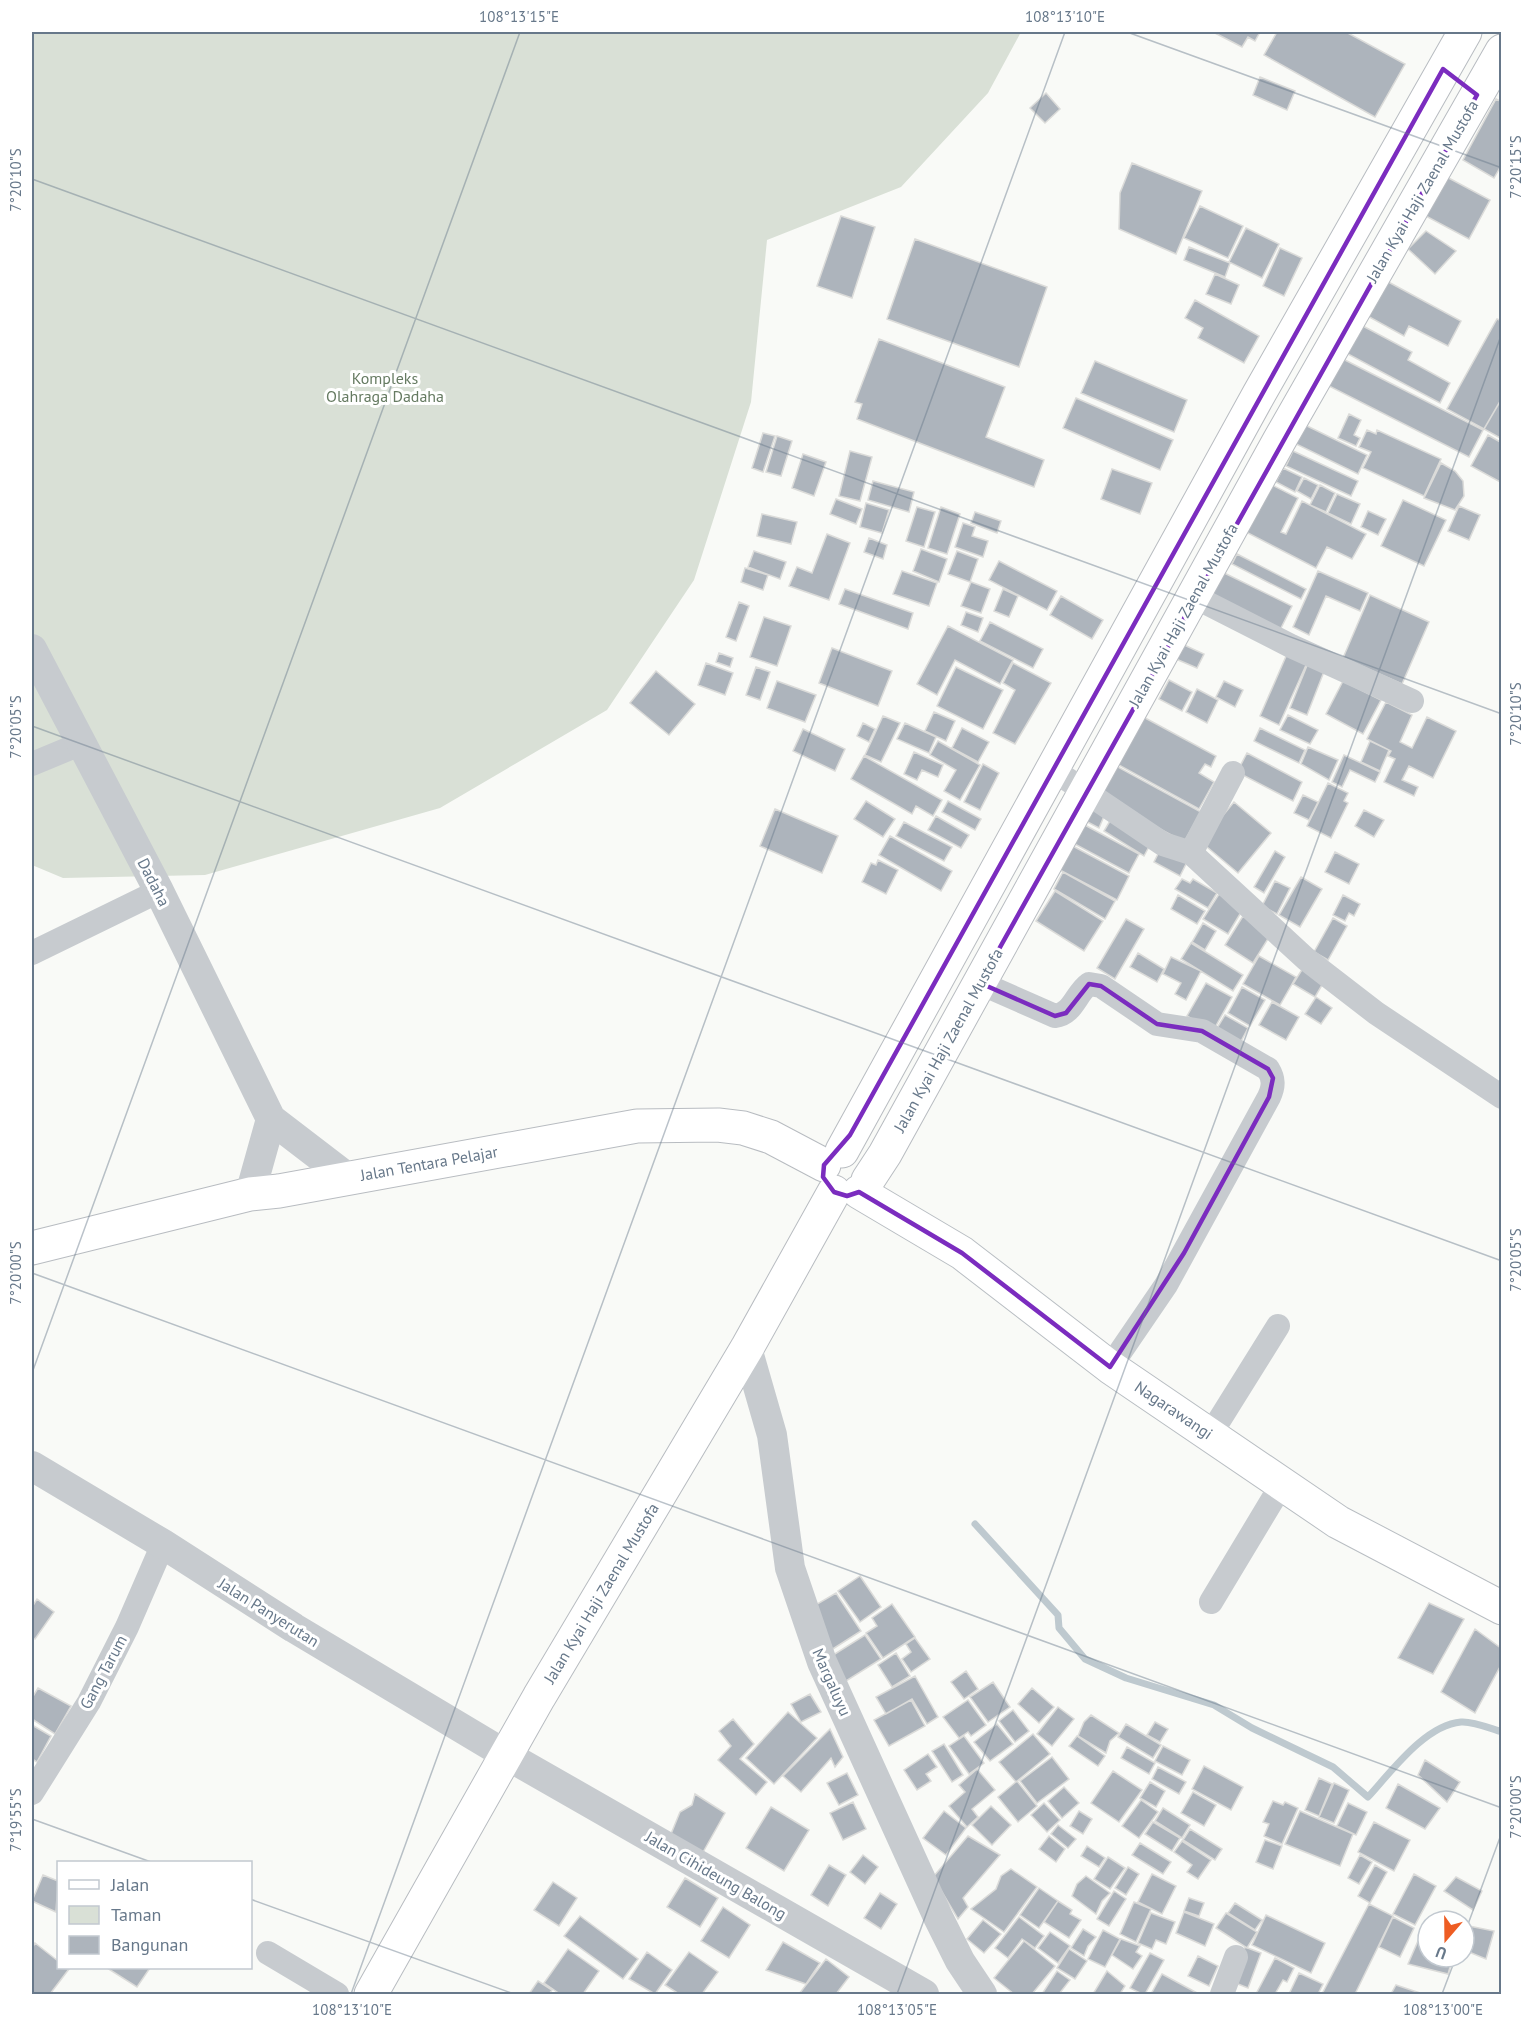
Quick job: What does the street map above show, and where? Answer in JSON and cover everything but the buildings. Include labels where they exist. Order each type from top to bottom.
[{"type":"main road","name":"Jalan Kyai Haji Zaenal Mustofa","points":[[371,1995],[508,1756],[539,1697],[747,1348],[845,1176],[1052,769],[1245,420],[1465,32]]},
{"type":"main road","name":"Jalan Kyai Haji Zaenal Mustofa","points":[[845,1176],[980,983],[1279,441],[1502,51]]},
{"type":"main road","points":[[1443,69],[1478,95]]},
{"type":"main road","points":[[1245,420],[1279,441]]},
{"type":"main road","name":"Jalan Tentara Pelajar","points":[[32,1248],[250,1194],[279,1191],[637,1126],[718,1125],[743,1128],[771,1137],[845,1176]]},
{"type":"main road","name":"Nagarawangi","points":[[845,1176],[962,1252],[1110,1367],[1338,1522],[1502,1608]]},
{"type":"street","points":[[1193,596],[1291,646],[1412,701]]},
{"type":"street","name":"Dadaha","points":[[32,649],[159,891],[271,1119],[348,1178]]},
{"type":"street","points":[[32,764],[80,744]]},
{"type":"street","points":[[1052,769],[1162,844],[1191,853],[1306,959],[1376,1013],[1502,1097]]},
{"type":"street","points":[[1191,853],[1233,773]]},
{"type":"street","points":[[32,953],[159,891]]},
{"type":"street","points":[[980,983],[1055,1016],[1066,1013],[1082,989],[1089,984],[1101,986],[1157,1024],[1202,1031],[1268,1069],[1273,1078],[1273,1088],[1269,1096],[1184,1253],[1110,1367]]},
{"type":"street","points":[[250,1194],[271,1119]]},
{"type":"street","points":[[1210,1435],[1278,1326]]},
{"type":"street","name":"Margaluyu","points":[[747,1348],[772,1436],[790,1568],[822,1662],[942,1926],[960,1961],[982,1995]]},
{"type":"street","name":"Jalan Panyerutan","points":[[32,1466],[163,1544],[294,1628],[508,1756]]},
{"type":"street","points":[[1211,1602],[1282,1484]]},
{"type":"street","name":"Gang Tarum","points":[[32,1793],[89,1702],[127,1627],[163,1544]]},
{"type":"street","name":"Jalan Cihideung Balong","points":[[508,1756],[924,1995]]},
{"type":"street","points":[[268,1953],[337,1995]]},
{"type":"street","points":[[1222,1995],[1236,1957]]},
{"type":"highlighted area","points":[[1443,69],[1477,95],[980,983],[1055,1016],[1066,1013],[1089,984],[1101,986],[1157,1024],[1202,1031],[1268,1069],[1273,1078],[1269,1097],[1184,1253],[1110,1367],[962,1253],[859,1192],[847,1196],[834,1192],[823,1177],[824,1165],[850,1135]]},
{"type":"green space","name":"Kompleks Olahraga Dadaha","points":[[32,32],[1021,32],[988,93],[901,187],[767,240],[751,402],[694,580],[607,710],[440,808],[205,875],[63,878],[32,865]]},
{"type":"waterway","points":[[975,1524],[1058,1615],[1059,1628],[1085,1659],[1126,1678],[1214,1705],[1252,1728],[1333,1767],[1368,1797],[1410,1751],[1435,1731],[1461,1722],[1481,1725],[1502,1732]]}]
